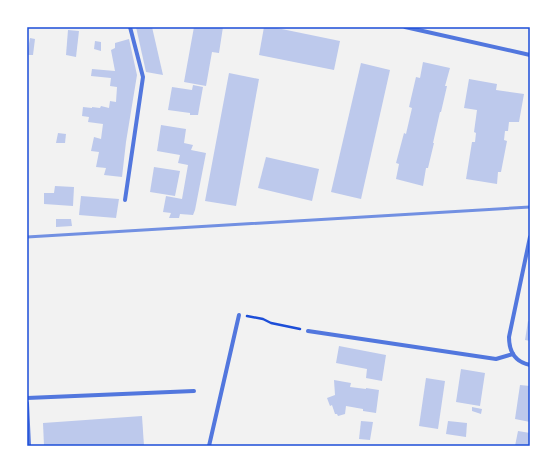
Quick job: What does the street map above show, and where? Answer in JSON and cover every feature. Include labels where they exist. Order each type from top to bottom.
[{"type":"street","points":[[125,200],[143,77],[130,27]]},
{"type":"street","points":[[405,27],[530,55]]},
{"type":"street","points":[[530,237],[509,337],[509,345],[513,354],[520,361],[530,365]]},
{"type":"street","points":[[209,446],[239,315]]},
{"type":"street","points":[[308,331],[496,359],[513,354]]},
{"type":"street","points":[[27,398],[194,391]]},
{"type":"street","points":[[27,403],[29,446]]},
{"type":"path","points":[[239,315],[263,319],[271,323],[308,331]]},
{"type":"building","points":[[136,27],[152,27],[163,75],[146,72]]},
{"type":"building","points":[[194,27],[223,27],[219,53],[212,52],[206,86],[184,82]]},
{"type":"building","points":[[264,27],[272,27],[340,41],[334,70],[259,55]]},
{"type":"building","points":[[68,30],[79,31],[76,57],[66,55]]},
{"type":"building","points":[[30,38],[35,39],[33,55],[27,55]]},
{"type":"building","points":[[129,39],[137,75],[122,177],[104,175],[106,168],[96,167],[99,152],[91,151],[94,137],[101,139],[103,124],[88,122],[89,117],[82,116],[83,107],[100,108],[101,106],[109,108],[110,101],[116,102],[117,87],[110,86],[111,78],[91,76],[92,69],[115,71],[111,50],[115,48],[115,43]]},
{"type":"building","points":[[95,41],[101,42],[101,51],[94,49]]},
{"type":"building","points":[[423,62],[450,68],[423,186],[396,179],[399,164],[396,163],[404,133],[406,134],[412,108],[409,107],[416,77],[420,78]]},
{"type":"building","points":[[361,63],[390,70],[361,199],[331,192]]},
{"type":"building","points":[[229,73],[259,79],[236,206],[205,201]]},
{"type":"building","points":[[469,79],[497,84],[496,90],[524,94],[519,122],[509,122],[508,131],[505,131],[504,140],[507,141],[501,172],[498,172],[497,184],[466,179],[472,142],[475,142],[476,133],[474,132],[477,110],[464,108]]},
{"type":"building","points":[[193,85],[203,87],[198,115],[190,115],[190,113],[168,110],[172,87],[192,90]]},
{"type":"building","points":[[161,125],[186,129],[184,143],[193,145],[191,150],[206,153],[193,215],[180,214],[179,218],[169,218],[171,213],[163,212],[166,196],[182,199],[188,165],[178,163],[180,155],[157,151]]},
{"type":"building","points":[[58,133],[66,134],[65,143],[56,143]]},
{"type":"building","points":[[266,157],[319,169],[312,201],[258,188]]},
{"type":"building","points":[[154,167],[180,171],[175,196],[150,192]]},
{"type":"building","points":[[55,186],[74,187],[73,206],[44,204],[44,193],[54,193]]},
{"type":"building","points":[[81,196],[119,199],[116,218],[79,215]]},
{"type":"building","points":[[56,219],[71,219],[72,226],[56,227]]},
{"type":"building","points":[[528,321],[530,322],[530,341],[525,340]]},
{"type":"building","points":[[339,346],[386,355],[382,381],[366,378],[367,369],[336,363]]},
{"type":"building","points":[[461,369],[485,373],[480,406],[456,402]]},
{"type":"building","points":[[426,378],[445,381],[438,429],[419,426]]},
{"type":"building","points":[[334,380],[351,383],[350,387],[379,390],[376,413],[346,406],[345,414],[338,416],[335,414],[332,405],[330,406],[327,398],[335,395]]},
{"type":"building","points":[[520,385],[530,386],[530,422],[515,419]]},
{"type":"building","points":[[472,407],[482,409],[481,414],[472,411]]},
{"type":"building","points":[[142,416],[144,446],[44,446],[43,423]]},
{"type":"building","points":[[361,421],[373,422],[370,440],[359,439]]},
{"type":"building","points":[[448,421],[467,423],[466,437],[446,434]]},
{"type":"building","points":[[518,431],[530,433],[530,446],[515,446]]},
{"type":"railway","points":[[27,237],[530,207]]}]
